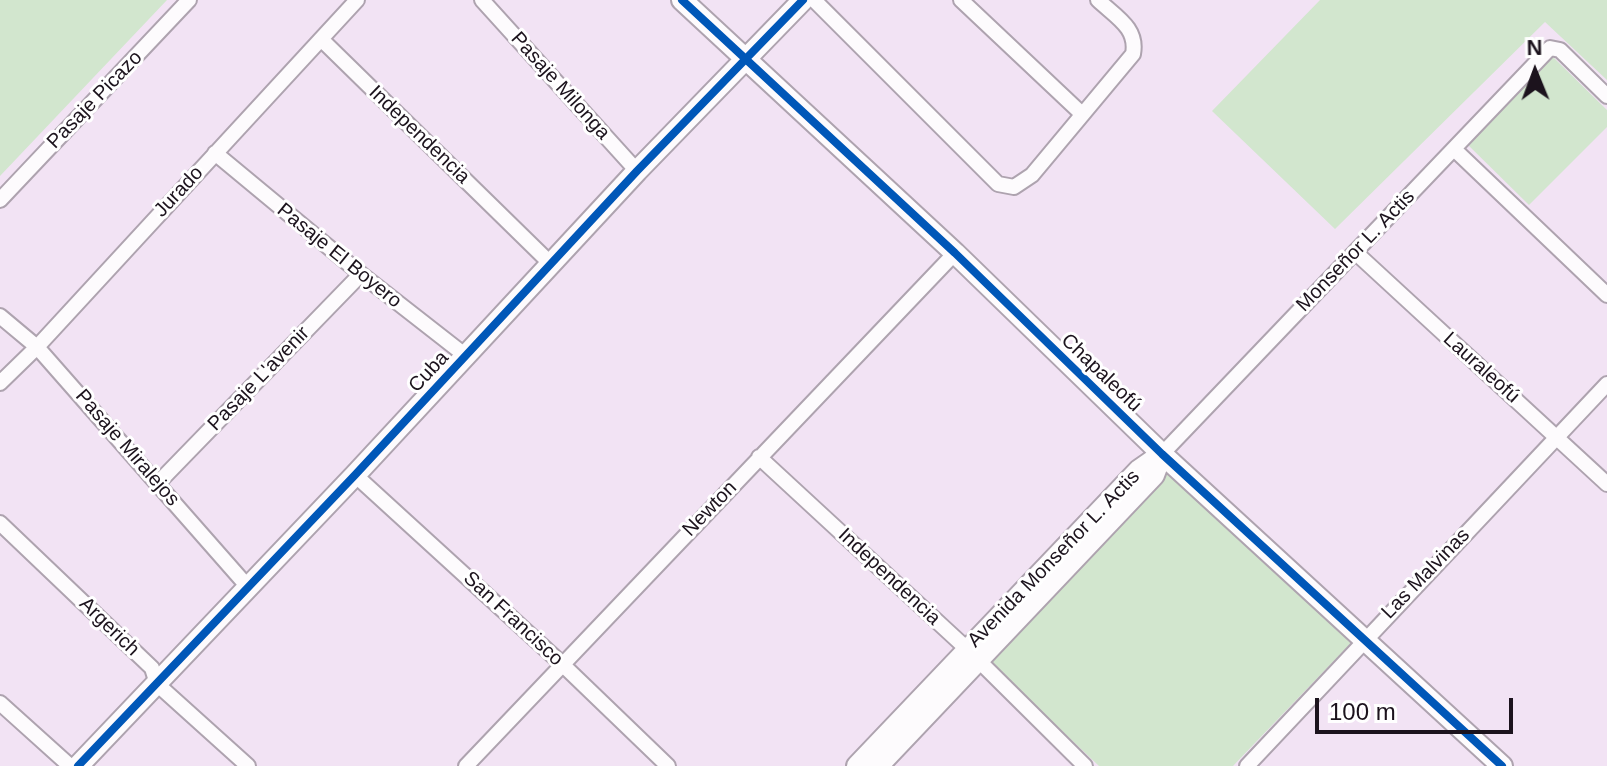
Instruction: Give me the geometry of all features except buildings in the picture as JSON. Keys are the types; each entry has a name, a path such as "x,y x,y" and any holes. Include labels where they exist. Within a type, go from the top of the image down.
{"street":[{"name":"Pasaje Picazo","path":"0,200 189,0"},
{"name":"Jurado","path":"0,383 37,347 357,0"},
{"name":"Pasaje Milonga","path":"482,0 637,171"},
{"name":"Chapaleofú","path":"682,0 955,253 1162,454 1502,766"},
{"name":"Cuba","path":"78,766 355,475 637,171 803,0"},
{"path":"814,0 998,184 1014,187 1032,175 1133,54 1135,41 1131,31 1098,0"},
{"path":"961,0 1082,114"},
{"name":"Independencia","path":"321,39 551,264"},
{"name":"Monseñor L. Actis","path":"1162,454 1550,48 1560,50 1607,96"},
{"path":"1454,149 1607,295"},
{"name":"Pasaje El Boyero","path":"215,153 466,356"},
{"name":"Lauraleofú","path":"1355,252 1607,484"},
{"name":"Newton","path":"466,766 955,253"},
{"name":"Pasaje L'avenir","path":"158,483 361,274"},
{"name":"Pasaje Miralejos","path":"0,316 37,347 248,587"},
{"name":"Las Malvinas","path":"1247,766 1607,384"},
{"name":"Avenida Monseñor L. Actis","path":"878,766 1139,470 1162,454"},
{"name":"Independencia","path":"759,457 973,655 1085,766"},
{"name":"San Francisco","path":"355,475 562,664 668,766"},
{"name":"Argerich","path":"0,523 152,668 157,684 248,766"},
{"name":"Avenida Monseñor L. Actis","path":"857,766 973,655"},
{"path":"0,703 70,766"}],"green space":[{"path":"0,0 167,0 0,176"},
{"path":"1320,0 1607,0 1607,80 1545,22 1335,229 1212,111"},
{"path":"1553,57 1607,110 1607,127 1529,205 1467,144"},
{"path":"1170,470 1351,643 1233,766 1099,766 988,661"}],"cycle path":[{"path":"682,0 955,253 1162,454 1502,766"},
{"path":"78,766 355,475 637,171 803,0"}]}
